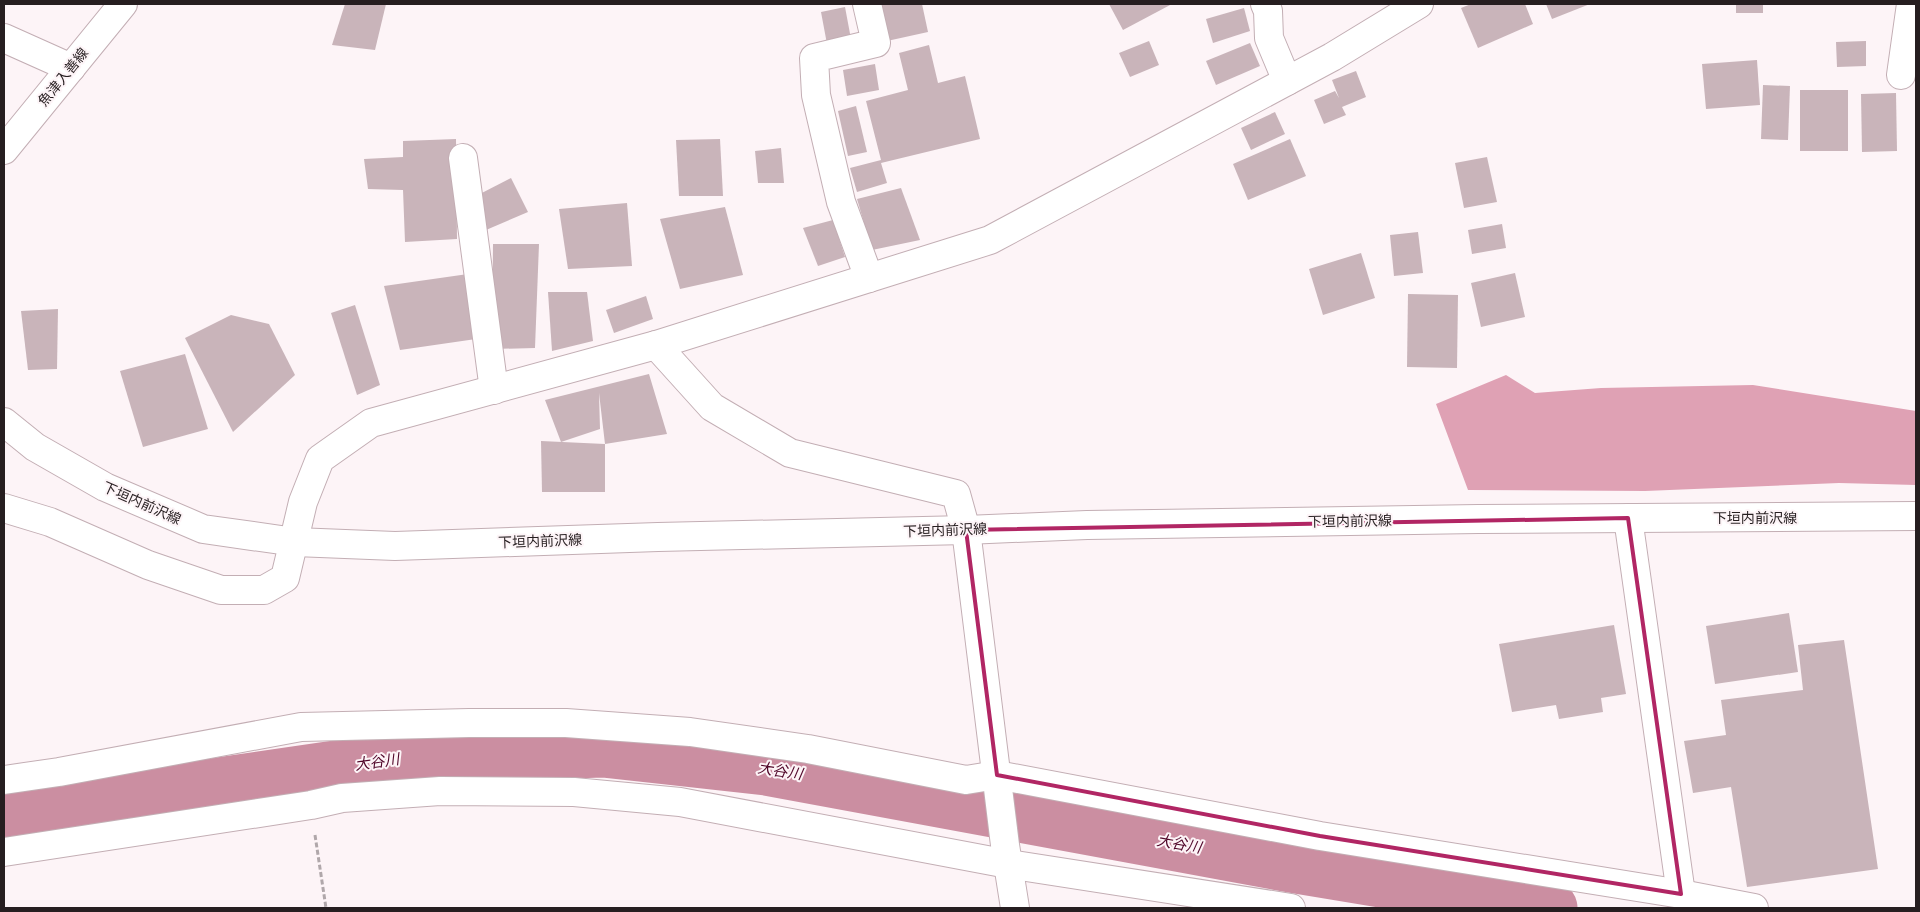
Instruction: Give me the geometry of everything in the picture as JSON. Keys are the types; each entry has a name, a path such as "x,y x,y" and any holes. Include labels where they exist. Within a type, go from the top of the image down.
{"street":[{"name":"魚津入善線","path":"4,150 123,4"},
{"path":"867,4 876,43 814,58 816,94 841,202 869,278"},
{"path":"1265,4 1268,11 1268,38 1287,81"},
{"path":"4,508 50,522 148,566 221,590 264,590 285,578 303,502 320,460 371,423 656,345 990,240 1332,57 1419,4"},
{"path":"1901,75 1911,4"},
{"path":"4,38 71,68"},
{"path":"463,158 494,390"},
{"path":"656,345 712,407 790,453 956,494 966,530 1006,854 1015,908"},
{"name":"下垣内前沢線","path":"4,422 35,447 105,487 203,529 295,542 394,546 1097,525 1916,516"},
{"path":"1628,518 1680,894"},
{"path":"4,780 59,772 301,727 566,723 690,732 808,750 998,786 1680,894 1754,908"},
{"path":"4,852 342,798 440,791 574,792 680,802 1006,854 1291,908"}],"path":[{"path":"311,804 326,908"}],"highlighted area":[{"path":"1628,518 1681,894 1320,836 997,775 966,530"}],"shaded area":[{"path":"1506,375 1535,393 1601,388 1753,385 1916,411 1916,485 1839,483 1645,491 1468,490 1436,404"}],"building":[{"path":"345,4 386,4 375,50 332,45"},
{"path":"879,4 922,4 928,32 887,41"},
{"path":"1109,4 1172,4 1123,30"},
{"path":"1471,4 1525,4 1533,24 1478,48 1461,8"},
{"path":"1546,4 1590,4 1552,19"},
{"path":"1736,4 1763,4 1763,13 1736,13"},
{"path":"845,7 851,39 827,44 821,12"},
{"path":"1244,8 1250,31 1213,43 1206,19"},
{"path":"1149,41 1159,65 1130,77 1119,53"},
{"path":"1866,41 1866,66 1837,67 1836,42"},
{"path":"1250,43 1260,66 1216,85 1206,61"},
{"path":"929,45 938,83 965,76 980,139 881,163 887,183 857,192 850,168 881,160 866,101 908,90 899,53"},
{"path":"1757,60 1760,105 1706,109 1702,64"},
{"path":"875,64 879,90 847,96 843,70"},
{"path":"1356,71 1366,97 1342,107 1346,115 1324,124 1314,100 1335,91 1339,98 1332,80"},
{"path":"1763,85 1790,86 1788,140 1761,139"},
{"path":"1800,90 1848,90 1848,151 1800,151"},
{"path":"1896,93 1897,151 1862,152 1861,94"},
{"path":"856,106 867,152 848,156 838,111"},
{"path":"1275,112 1285,134 1251,150 1241,128"},
{"path":"456,139 457,239 405,242 403,190 368,189 364,159 403,157 403,141"},
{"path":"720,139 723,196 679,196 676,140"},
{"path":"1290,139 1306,176 1248,200 1233,164"},
{"path":"781,148 784,183 758,183 755,151"},
{"path":"1487,157 1497,202 1464,208 1455,163"},
{"path":"511,178 528,212 486,230 474,197"},
{"path":"901,188 920,240 872,250 857,199"},
{"path":"627,203 632,266 568,269 559,209"},
{"path":"725,207 743,275 680,289 660,219"},
{"path":"833,220 845,257 818,266 803,228"},
{"path":"1502,224 1506,248 1472,254 1468,230"},
{"path":"1418,232 1423,273 1394,276 1390,235"},
{"path":"493,244 539,244 535,348 492,349"},
{"path":"1361,253 1375,298 1323,315 1309,269"},
{"path":"1515,273 1525,317 1481,327 1471,283"},
{"path":"468,274 476,339 400,350 384,286"},
{"path":"548,292 587,292 593,341 552,351"},
{"path":"1408,294 1458,295 1457,368 1407,367"},
{"path":"646,296 653,319 614,333 606,310"},
{"path":"355,305 380,385 357,395 331,313"},
{"path":"58,309 57,369 28,370 21,311"},
{"path":"231,315 269,324 295,375 233,432 185,338"},
{"path":"185,354 208,429 143,447 120,371"},
{"path":"649,374 667,434 605,444 599,393 600,429 561,442 545,400"},
{"path":"541,441 605,444 605,492 542,492"},
{"path":"1789,613 1798,672 1715,684 1706,626"},
{"path":"1614,625 1626,694 1601,698 1603,712 1559,719 1556,705 1512,712 1499,644"},
{"path":"1844,640 1878,869 1747,887 1731,787 1693,793 1684,741 1726,735 1721,700 1803,690 1798,645"}],"waterway":[{"name":"大谷川","path":"4,816 418,756 603,750 766,768 1296,866 1550,908"}]}
